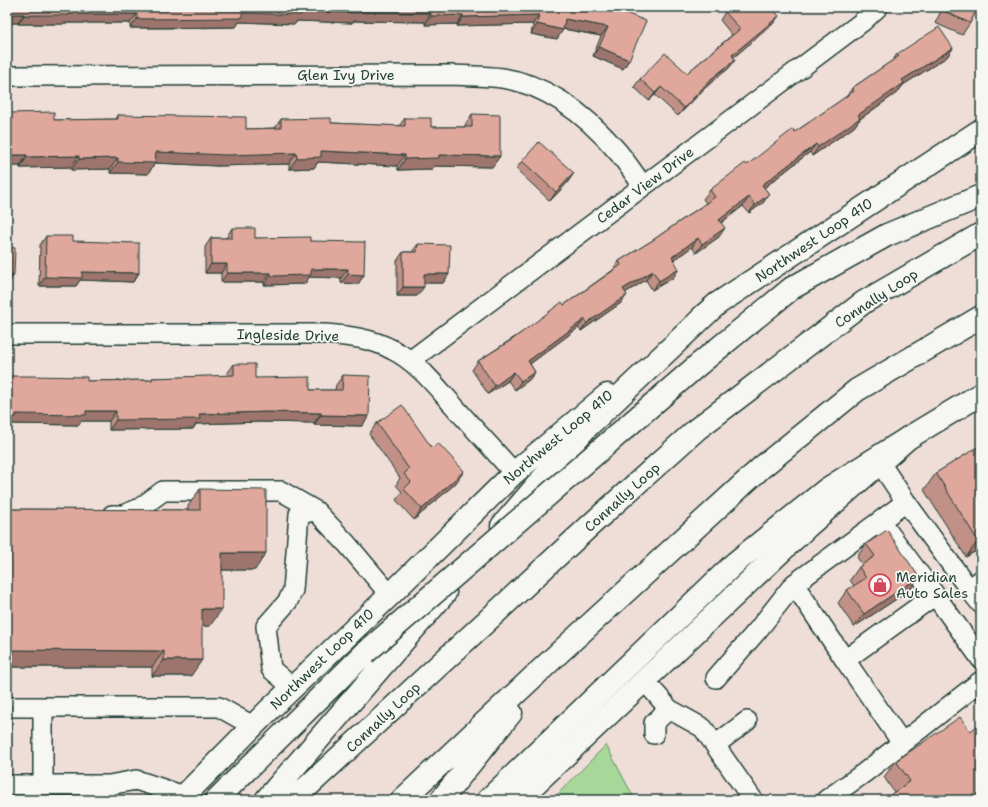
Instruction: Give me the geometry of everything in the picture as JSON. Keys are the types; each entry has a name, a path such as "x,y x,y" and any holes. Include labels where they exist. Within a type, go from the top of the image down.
{"main road":[{"name":"Northwest Loop 410","path":"182,798 253,726 390,595 514,473 717,304 981,130"},
{"path":"216,800 365,653 698,365 792,288 887,235 981,196"},
{"name":"Connally Loop","path":"293,800 594,521 697,429 864,302 981,234"},
{"path":"266,800 585,429 717,304"},
{"path":"402,800 561,651 762,467 857,390 981,317"},
{"path":"488,800 735,563 827,489 981,394"},
{"path":"518,800 763,567 908,438"},
{"path":"441,800 561,651"}],"street":[{"name":"Cedar View Drive","path":"410,361 862,22 878,7"},
{"name":"Glen Ivy Drive","path":"7,76 453,75 502,78 534,86 559,99 592,126 618,152 643,186"},
{"name":"Ingleside Drive","path":"7,334 325,334 350,336 372,341 393,350 410,361 431,381 514,473"},
{"path":"880,463 906,502 975,585 981,604"},
{"path":"92,515 123,515 140,508 163,491 281,491 316,511 347,544 390,595"},
{"path":"716,678 757,631 794,584 906,502"},
{"path":"293,688 271,669 266,626 288,601 293,590 299,514 316,511"},
{"path":"880,521 981,659"},
{"path":"794,584 902,743"},
{"path":"845,660 935,595"},
{"path":"644,680 669,708 703,728 753,800"},
{"path":"826,800 981,681"},
{"path":"7,707 219,707 253,726"},
{"path":"43,707 43,785"},
{"path":"654,734 654,723 669,708"},
{"path":"714,745 747,721"},
{"path":"7,785 109,785 136,780 182,798"},
{"path":"97,800 109,785"}],"green space":[{"path":"606,745 635,800 552,800"}],"building":[{"path":"7,7 611,7 646,21 629,60 599,47 608,27 565,19 563,30 537,24 539,15 463,17 463,15 431,16 431,13 301,11 301,15 242,13 242,18 137,19 137,14 7,14"},
{"path":"731,7 771,7 779,16 732,55 735,60 711,79 684,108 661,87 655,93 640,79 665,53 687,73 740,29 725,12"},
{"path":"945,7 978,7 970,23 944,11"},
{"path":"939,27 953,48 902,80 904,83 858,115 860,118 818,147 816,144 762,185 769,194 755,205 749,197 719,220 725,228 702,244 698,238 672,257 679,269 659,281 653,271 623,289 627,295 587,323 585,319 528,361 535,372 521,381 514,372 495,386 478,361 513,339 562,302 564,305 621,265 619,261 653,240 715,197 710,190 745,163 747,165 793,129 795,132 854,91 852,88 899,56 897,54"},
{"path":"54,112 54,120 118,119 118,115 246,117 246,129 281,128 281,119 331,118 331,123 405,126 405,118 431,118 431,127 472,127 472,114 500,115 500,156 439,155 439,158 405,159 405,155 321,151 321,157 297,158 296,153 226,155 156,152 155,163 118,162 118,158 79,159 79,156 27,157 27,155 7,155 7,113"},
{"path":"539,142 574,173 556,192 522,161"},
{"path":"232,228 255,228 255,238 310,237 310,241 365,242 364,275 348,274 348,269 311,269 311,275 271,276 271,273 227,273 227,264 211,264 211,238 232,238"},
{"path":"46,236 73,236 73,241 139,243 139,273 82,272 82,278 45,277"},
{"path":"418,244 450,245 449,274 424,274 424,287 403,287 403,252 417,252"},
{"path":"7,247 15,248 14,275 7,275"},
{"path":"234,364 255,364 255,378 310,377 310,390 342,390 343,375 370,376 369,416 268,412 199,414 200,419 116,420 116,411 86,411 86,415 16,414 16,417 7,417 7,376 87,377 87,381 152,380 152,378 234,375"},
{"path":"402,405 432,448 438,443 464,471 422,509 404,489 411,482 404,474 409,469 377,423"},
{"path":"981,445 981,539 978,541 936,473"},
{"path":"200,489 266,490 266,553 222,553 222,609 202,609 202,660 164,660 164,651 7,650 7,509 200,510"},
{"name":"Meridian Auto Sales","path":"887,530 919,577 864,614 847,590 866,578 859,567 875,556 866,544"},
{"path":"7,705 11,705 11,746 7,746"},
{"path":"960,717 970,731 981,724 981,800 883,800 910,781 896,761"}],"place":[{"name":"Meridian Auto Sales","path":"880,585"}]}
